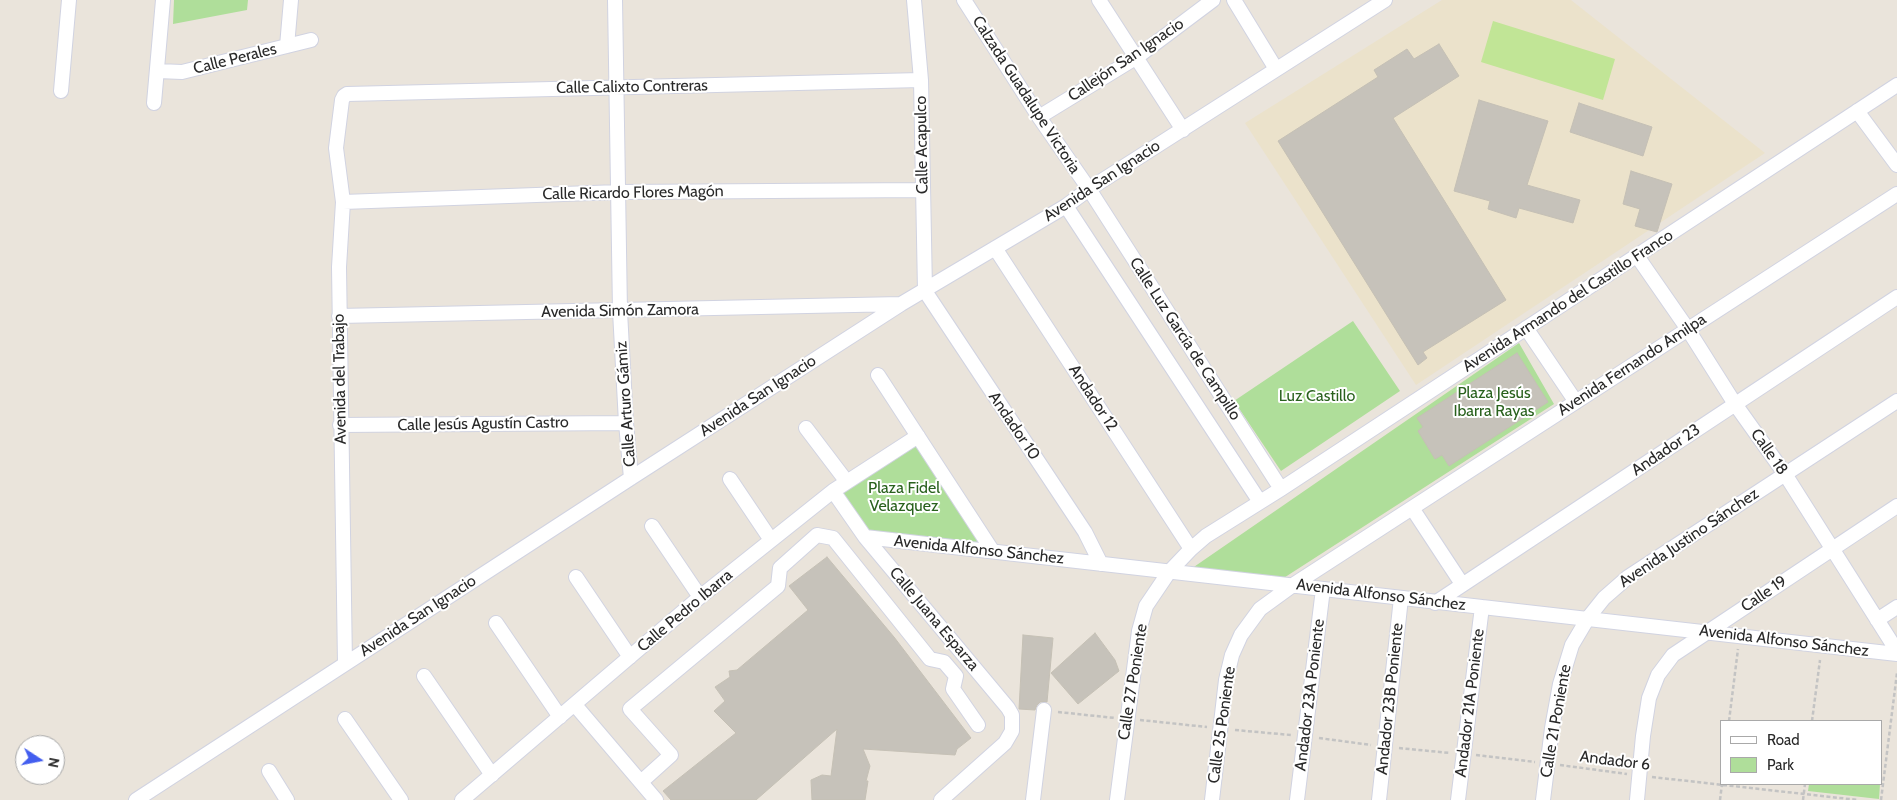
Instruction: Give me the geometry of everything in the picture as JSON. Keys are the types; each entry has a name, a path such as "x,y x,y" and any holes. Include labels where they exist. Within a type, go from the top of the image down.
{"street":[{"path":"61,91 69,0"},
{"path":"154,103 164,0"},
{"path":"287,46 291,0"},
{"name":"Calle Arturo Gámiz","path":"615,0 620,311 631,478"},
{"name":"Calle Acapulco","path":"914,0 920,80 925,291"},
{"name":"Calzada Guadalupe Victoria","path":"964,0 1039,118 1088,189"},
{"path":"1100,0 1183,130"},
{"name":"Callejón San Ignacio","path":"1039,118 1137,57 1213,0"},
{"path":"1234,0 1276,69"},
{"name":"Avenida San Ignacio","path":"136,800 631,478 902,304 1066,206 1088,189 1183,130 1376,3"},
{"name":"Calle Perales","path":"158,71 182,72 311,40"},
{"name":"Calle Calixto Contreras","path":"344,96 348,94 920,80"},
{"name":"Avenida Armando del Castillo Franco","path":"1169,572 1190,549 1206,536 1281,489 1897,85"},
{"name":"Avenida del Trabajo","path":"344,96 336,148 343,202 339,267 339,316 345,664"},
{"path":"1857,111 1897,165"},
{"name":"Calle Luz García de Campillo","path":"1088,189 1281,489"},
{"name":"Calle Ricardo Flores Magón","path":"343,202 619,192 923,190"},
{"name":"Avenida Fernando Amilpa","path":"1293,585 1897,194"},
{"name":"Calle Luz García de Campillo","path":"1066,206 1260,502"},
{"name":"Andador 12","path":"995,248 1190,549"},
{"name":"Calle 18","path":"1636,256 1688,328 1735,404 1785,474 1897,652"},
{"name":"Andador 10","path":"925,291 1084,532 1101,564"},
{"name":"Andador 23","path":"1435,603 1897,297"},
{"name":"Avenida Simón Zamora","path":"339,316 902,304"},
{"path":"1526,328 1576,402"},
{"path":"878,375 992,550"},
{"name":"Avenida Justino Sánchez","path":"1588,618 1604,598 1628,577 1897,401"},
{"name":"Calle Jesús Agustín Castro","path":"340,425 626,422"},
{"path":"806,428 847,482"},
{"name":"Calle Pedro Ibarra","path":"462,800 700,597 771,540 833,491 918,436"},
{"path":"730,479 771,540"},
{"name":"Calle Juana Esparza","path":"833,491 865,537 1012,715 1013,724 1010,736 1005,743 946,798"},
{"name":"Calle 19","path":"1637,800 1643,736 1649,698 1658,675 1673,655 1897,506"},
{"path":"1412,508 1462,584"},
{"path":"652,526 700,597"},
{"path":"641,782 671,755 630,709 778,586 780,568 817,535 833,538 930,658 944,662 956,676 953,689 978,725"},
{"name":"Avenida Alfonso Sánchez","path":"865,537 992,550 1435,603 1708,631 1821,646 1897,652"},
{"name":"Calle 27 Poniente","path":"1118,800 1126,719 1139,631 1146,606 1169,572"},
{"path":"576,578 630,657"},
{"name":"Calle 25 Poniente","path":"1212,800 1226,680 1232,655 1241,635 1260,609 1293,585"},
{"name":"Andador 23A Poniente","path":"1297,800 1323,589"},
{"name":"Andador 23B Poniente","path":"1379,800 1401,598"},
{"name":"Andador 21A Poniente","path":"1458,800 1482,607"},
{"path":"1877,620 1897,607"},
{"name":"Calle 21 Poniente","path":"1543,800 1560,684 1572,645 1588,618"},
{"path":"496,623 560,718"},
{"path":"424,676 492,775"},
{"path":"575,705 656,800"},
{"path":"1033,800 1044,710"},
{"path":"345,719 401,800"},
{"path":"269,771 287,800"}],"path":[{"path":"1730,720 1739,635"},
{"path":"1812,720 1821,646"},
{"path":"1881,800 1897,673"},
{"name":"Andador 6","path":"1044,710 1304,736 1720,784"},
{"path":"1720,800 1722,785"},
{"name":"Andador 6","path":"1731,785 1858,800"},
{"path":"1803,800 1805,785"}],"shaded area":[{"path":"1442,0 1571,0 1765,153 1416,385 1245,123"}],"green space":[{"path":"174,0 248,0 247,10 173,24"},
{"path":"1493,21 1615,59 1603,100 1481,62"},
{"name":"Luz Castillo","path":"1353,321 1400,391 1281,471 1234,401"},
{"name":"Plaza Jesús Ibarra Rayas","path":"1519,343 1554,404 1279,581 1188,571"},
{"name":"Plaza Fidel Velazquez","path":"918,436 992,550 865,537 833,491"},
{"path":"1809,785 1880,785 1879,799 1808,791"}],"building":[{"path":"1439,44 1459,76 1393,118 1506,300 1423,352 1427,358 1418,365 1278,141 1378,77 1374,70 1407,49 1414,59"},
{"path":"1479,100 1548,121 1527,185 1580,200 1573,223 1519,208 1516,218 1488,209 1490,201 1454,191"},
{"path":"1579,103 1652,127 1643,156 1570,132"},
{"path":"1631,171 1672,184 1657,232 1635,226 1640,209 1623,204"},
{"path":"1517,353 1548,402 1449,466 1442,455 1435,459 1418,431 1423,427 1417,418"},
{"path":"827,557 894,637 971,738 957,749 955,755 863,749 870,766 866,781 868,781 865,800 812,800 811,780 822,775 831,776 837,729 756,800 671,800 663,791 736,733 714,711 725,701 715,687 730,677 729,671 737,670 808,610 789,586"},
{"path":"1095,633 1115,660 1119,671 1078,704 1051,673"},
{"path":"1023,635 1053,638 1047,702 1040,702 1035,710 1019,709"}]}
